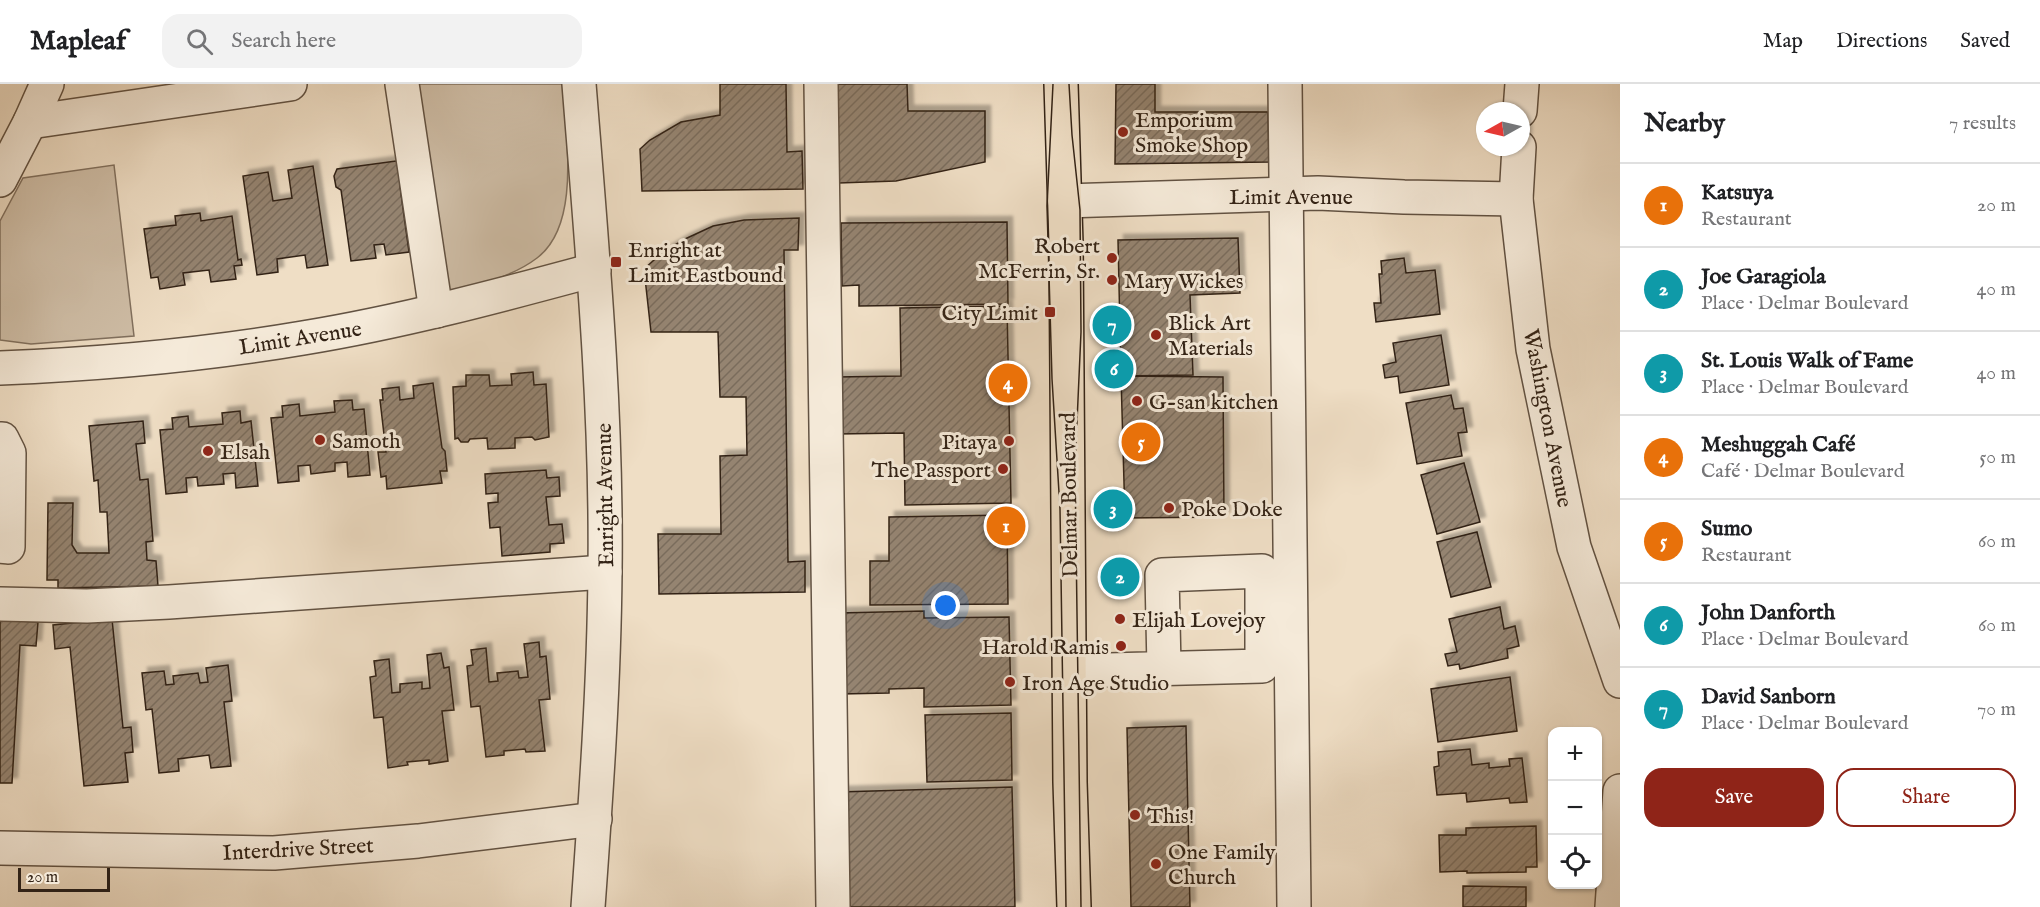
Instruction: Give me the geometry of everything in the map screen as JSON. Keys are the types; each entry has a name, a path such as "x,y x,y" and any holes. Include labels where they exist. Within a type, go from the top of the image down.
{"main road":[{"name":"Delmar Boulevard","path":"1061,84 1065,201 1074,907"}],"street":[{"path":"0,180 30,122 46,84"},
{"path":"30,122 290,84"},
{"path":"402,84 436,311"},
{"name":"Enright Avenue","path":"579,84 602,401 605,572 600,729 588,907"},
{"path":"821,84 833,907"},
{"path":"1285,84 1294,907"},
{"path":"1521,102 1522,84"},
{"name":"Washington Avenue","path":"1518,156 1516,199 1533,349 1572,536 1620,681"},
{"name":"Limit Avenue","path":"1065,201 1287,194 1516,199"},
{"name":"Limit Avenue","path":"0,368 75,365 303,338 436,311 594,270"},
{"path":"0,439 9,453 8,547 0,546"},
{"path":"0,604 87,606 169,602 605,572"},
{"path":"1070,671 1164,668"},
{"path":"1612,907 1620,791"},
{"name":"Interdrive Street","path":"0,848 274,853 418,841 595,819"}],"shaded area":[{"path":"414,84 563,84 568,152 566,201 560,224 551,243 527,265 492,280 443,294"},
{"path":"114,165 134,336 31,344 0,340 0,221 23,178"}],"building":[{"path":"720,84 786,84 787,152 802,151 803,189 642,191 640,149 650,140 681,122 720,115"},
{"path":"837,84 907,84 908,111 985,111 985,162 896,181 839,183"},
{"path":"1116,84 1155,84 1155,112 1268,112 1269,162 1115,164"},
{"path":"396,161 403,167 405,180 400,186 409,252 386,255 384,244 374,245 376,258 351,261 341,190 336,187 334,176 337,169"},
{"path":"313,166 328,265 307,268 305,255 277,259 278,272 257,275 243,176 268,172 273,201 292,198 288,170"},
{"path":"200,213 201,221 232,216 238,260 241,259 242,265 234,266 236,279 211,282 209,270 183,273 185,285 160,289 158,277 151,278 144,229 176,225 175,216"},
{"path":"799,218 798,250 784,250 788,562 805,561 805,592 659,594 658,534 721,534 720,456 747,455 746,397 720,397 718,332 651,332 644,269 663,252 713,226 744,220"},
{"path":"1007,222 1008,304 859,306 859,285 842,286 841,223"},
{"name":"Blick Art Materials","path":"1238,238 1240,293 1190,295 1193,375 1121,376 1118,240"},
{"path":"1404,258 1406,273 1435,270 1440,314 1376,322 1374,303 1381,303 1379,274 1382,274 1381,261"},
{"path":"1007,306 1011,503 905,505 904,433 837,434 836,377 901,376 900,308"},
{"path":"1441,335 1449,385 1400,393 1398,376 1385,378 1383,365 1396,362 1393,343"},
{"path":"533,372 534,385 546,384 549,437 535,440 532,437 515,438 515,448 488,449 487,438 470,439 468,442 455,439 453,387 466,386 466,375 489,375 490,386 512,385 511,374"},
{"path":"1121,376 1223,377 1224,517 1125,518"},
{"path":"433,383 447,471 440,471 442,483 387,489 386,476 381,477 378,452 386,452 380,400 383,400 382,389 399,387 400,400 414,398 413,386"},
{"path":"1451,395 1454,409 1463,408 1467,432 1458,433 1462,456 1417,464 1406,403"},
{"name":"Samoth","path":"352,400 353,410 364,409 370,475 348,477 347,462 335,463 335,471 311,474 310,465 298,466 299,481 278,483 271,418 283,417 282,406 299,404 300,416 335,412 334,401"},
{"name":"Elsah","path":"240,411 241,423 251,421 258,486 236,488 235,473 223,474 224,484 198,486 197,477 186,478 187,492 166,494 160,430 173,429 172,418 188,416 189,427 223,424 222,413"},
{"path":"143,421 145,443 136,444 140,480 148,479 153,541 146,542 147,560 156,561 158,586 58,588 58,580 47,580 48,503 73,503 72,545 77,553 109,553 107,512 100,512 98,480 94,481 89,426"},
{"path":"1464,463 1480,522 1437,534 1421,475"},
{"path":"546,470 547,478 559,477 560,496 546,497 549,525 562,524 564,543 550,544 550,552 502,556 500,527 490,528 488,503 498,502 498,493 486,494 485,474"},
{"path":"1007,515 1008,604 870,605 870,561 889,561 889,517"},
{"path":"1477,532 1491,587 1451,597 1437,542"},
{"path":"1500,607 1504,629 1515,626 1519,646 1507,649 1508,658 1460,669 1459,664 1448,666 1445,654 1457,652 1449,619"},
{"path":"924,611 924,618 1009,617 1011,705 924,707 924,688 889,689 889,693 841,694 839,613"},
{"path":"112,619 123,728 131,727 133,752 125,753 128,782 84,786 70,647 55,649 53,625"},
{"path":"0,620 38,622 36,646 20,645 12,783 0,783"},
{"path":"539,642 540,657 546,656 550,699 539,700 545,751 526,752 525,749 504,751 504,755 486,757 480,706 471,707 467,666 473,665 471,650 486,648 489,682 498,681 497,673 518,671 519,678 528,677 524,644"},
{"path":"441,653 444,668 449,667 454,710 442,711 448,761 429,764 429,760 407,762 408,765 388,768 383,717 374,718 370,677 376,676 374,661 389,659 392,693 400,692 400,684 422,682 422,689 430,688 427,655"},
{"path":"228,665 232,701 224,702 231,766 211,768 209,755 178,759 179,771 159,773 152,709 146,710 142,673 164,671 166,685 174,684 173,676 198,673 200,683 208,682 206,668"},
{"path":"1510,677 1517,731 1438,742 1431,689"},
{"path":"1011,713 1012,780 927,782 925,715"},
{"path":"1186,726 1190,907 1131,907 1127,728"},
{"path":"1470,749 1472,765 1489,763 1489,768 1510,766 1509,759 1522,758 1527,802 1510,803 1509,798 1467,802 1466,793 1437,795 1434,767 1439,766 1438,752"},
{"path":"1012,787 1015,907 841,907 838,792"},
{"path":"1536,826 1537,867 1526,867 1526,872 1440,872 1439,835 1466,835 1466,828"},
{"path":"1463,886 1526,887 1526,907 1463,907"}],"tram line":[{"path":"1053,84 1047,206 1052,379 1060,509 1066,907"},
{"path":"1069,84 1080,210 1081,332 1075,467 1081,907"}],"place":[{"name":"Emporium Smoke Shop","path":"1123,132"},
{"name":"Robert McFerrin, Sr.","path":"1112,258"},
{"name":"Enright at Limit Eastbound","path":"616,262"},
{"name":"Mary Wickes","path":"1112,280"},
{"name":"City Limit","path":"1050,312"},
{"name":"David Sanborn","path":"1112,325"},
{"name":"Blick Art Materials","path":"1156,335"},
{"name":"John Danforth","path":"1114,369"},
{"name":"Meshuggah Café","path":"1008,383"},
{"name":"G-san kitchen","path":"1137,401"},
{"name":"Samoth","path":"320,440"},
{"name":"Pitaya","path":"1009,441"},
{"name":"Sumo","path":"1141,442"},
{"name":"Elsah","path":"208,451"},
{"name":"The Passport","path":"1003,469"},
{"name":"Poke Doke","path":"1169,508"},
{"name":"St. Louis Walk of Fame","path":"1113,509"},
{"name":"Katsuya","path":"1006,526"},
{"name":"Joe Garagiola","path":"1120,577"},
{"name":"Elijah Lovejoy","path":"1120,619"},
{"name":"Harold Ramis","path":"1121,646"},
{"name":"Iron Age Studio","path":"1010,682"},
{"name":"This!","path":"1135,815"},
{"name":"One Family Church","path":"1156,864"}]}
